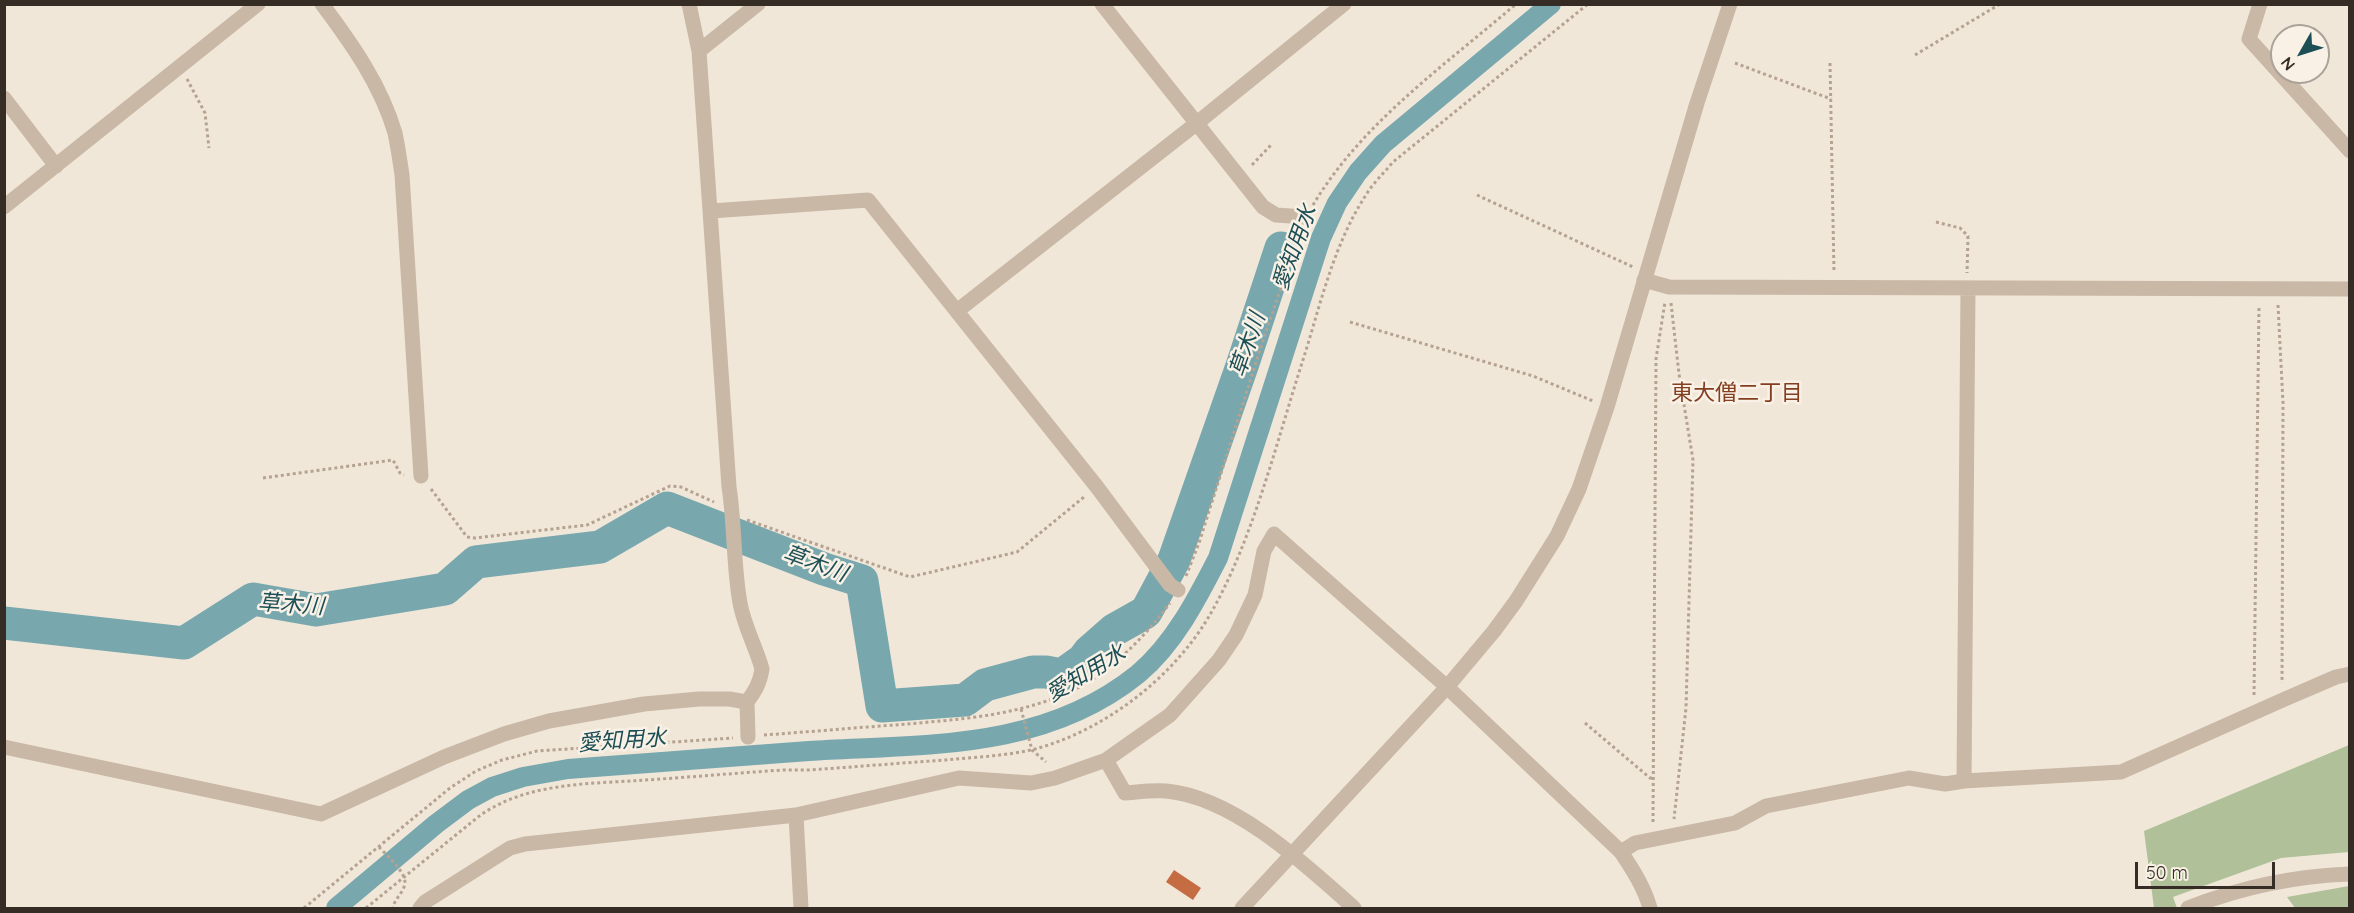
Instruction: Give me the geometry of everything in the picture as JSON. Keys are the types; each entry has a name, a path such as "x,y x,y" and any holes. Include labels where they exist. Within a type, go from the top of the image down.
{"street":[{"path":"4,207 258,4"},
{"path":"322,4 358,52 382,99 395,134 402,175 421,476"},
{"path":"689,4 699,51 734,558 740,606 762,669 761,679 747,702 748,737"},
{"path":"699,51 758,4"},
{"path":"1102,4 1263,207 1276,215 1305,217"},
{"path":"957,311 1197,123 1344,4"},
{"path":"1242,909 1447,687 1494,631 1552,544 1579,489 1607,407 1697,104 1730,4"},
{"path":"2260,4 2249,39 2349,151"},
{"path":"4,98 56,166"},
{"path":"711,211 868,200 1097,487 1170,585 1178,590"},
{"path":"1646,276 1669,287 2349,289"},
{"path":"1964,781 1967,288"},
{"path":"420,909 425,902 510,848 517,846 796,815 959,778 1031,783 1055,778 1106,760 1170,715 1219,660 1236,635 1255,595 1264,551 1274,534 1447,687 1621,852 1642,886 1650,909"},
{"path":"1621,852 1635,843 1736,824 1766,806 1909,778 1945,784 2121,772 2336,677 2349,674"},
{"path":"4,747 321,813 444,757 504,734 549,721 666,702 729,699 747,702"},
{"path":"1106,760 1125,793 1166,791 1194,797 1231,814 1268,836 1292,854 1354,909"},
{"path":"796,815 801,909"},
{"path":"2188,909 2266,885 2312,876 2349,874"}],"path":[{"path":"304,909 450,788 476,771 502,760 537,751 748,737 962,719 1021,709 1062,695 1092,679 1116,662 1138,642 1178,590 1186,575 1199,543 1265,334 1305,217 1329,178 1354,146 1390,111 1516,4"},
{"path":"366,909 492,807 511,798 569,786 981,757 1032,750 1074,735 1106,718 1135,698 1165,672 1193,640 1211,613 1249,526 1339,247 1366,194 1393,162 1588,4"},
{"path":"1916,55 2000,4"},
{"path":"1735,63 1831,99"},
{"path":"1830,63 1835,287"},
{"path":"179,68 198,96 205,113 209,148"},
{"path":"1239,176 1263,156 1271,145"},
{"path":"1477,195 1636,269 1646,276"},
{"path":"1936,222 1960,228 1968,236 1967,288"},
{"path":"2259,288 2254,698 2259,711"},
{"path":"2277,288 2283,403 2282,686 2285,699"},
{"path":"1654,840 1656,359 1664,304 1670,296 1678,374 1693,460 1686,708 1674,821 1675,835"},
{"path":"1350,322 1533,376 1607,407"},
{"path":"263,478 393,460 400,473 409,477 421,476 467,537 475,538 587,525 670,486 681,487 713,502 732,507 910,578 1017,552 1097,487"},
{"path":"1021,709 1032,750"},
{"path":"1585,723 1650,778 1653,778"},
{"path":"379,847 405,878 406,885 393,904 393,909"}],"green space":[{"path":"2349,745 2349,852 2281,858 2173,897 2177,908 2154,908 2144,831"},
{"path":"2349,886 2349,908 2295,908 2287,897"}],"building":[{"path":"1174,870 1201,888 1193,900 1166,882"}],"waterway":[{"name":"愛知用水","path":"336,908 468,800 492,787 523,777 568,769 939,744 981,739 1063,718 1101,699 1138,674 1174,635 1218,558 1321,238 1337,203 1358,172 1383,144 1551,4"},
{"name":"草木川","path":"4,623 184,643 253,599 316,610 445,589 476,562 600,547 667,508 824,569 862,581 882,706 965,700 985,685 1033,672 1062,675 1083,660 1114,630 1146,612 1174,560 1281,248"}],"district":[{"name":"東大僧二丁目","path":"1737,393"}]}
